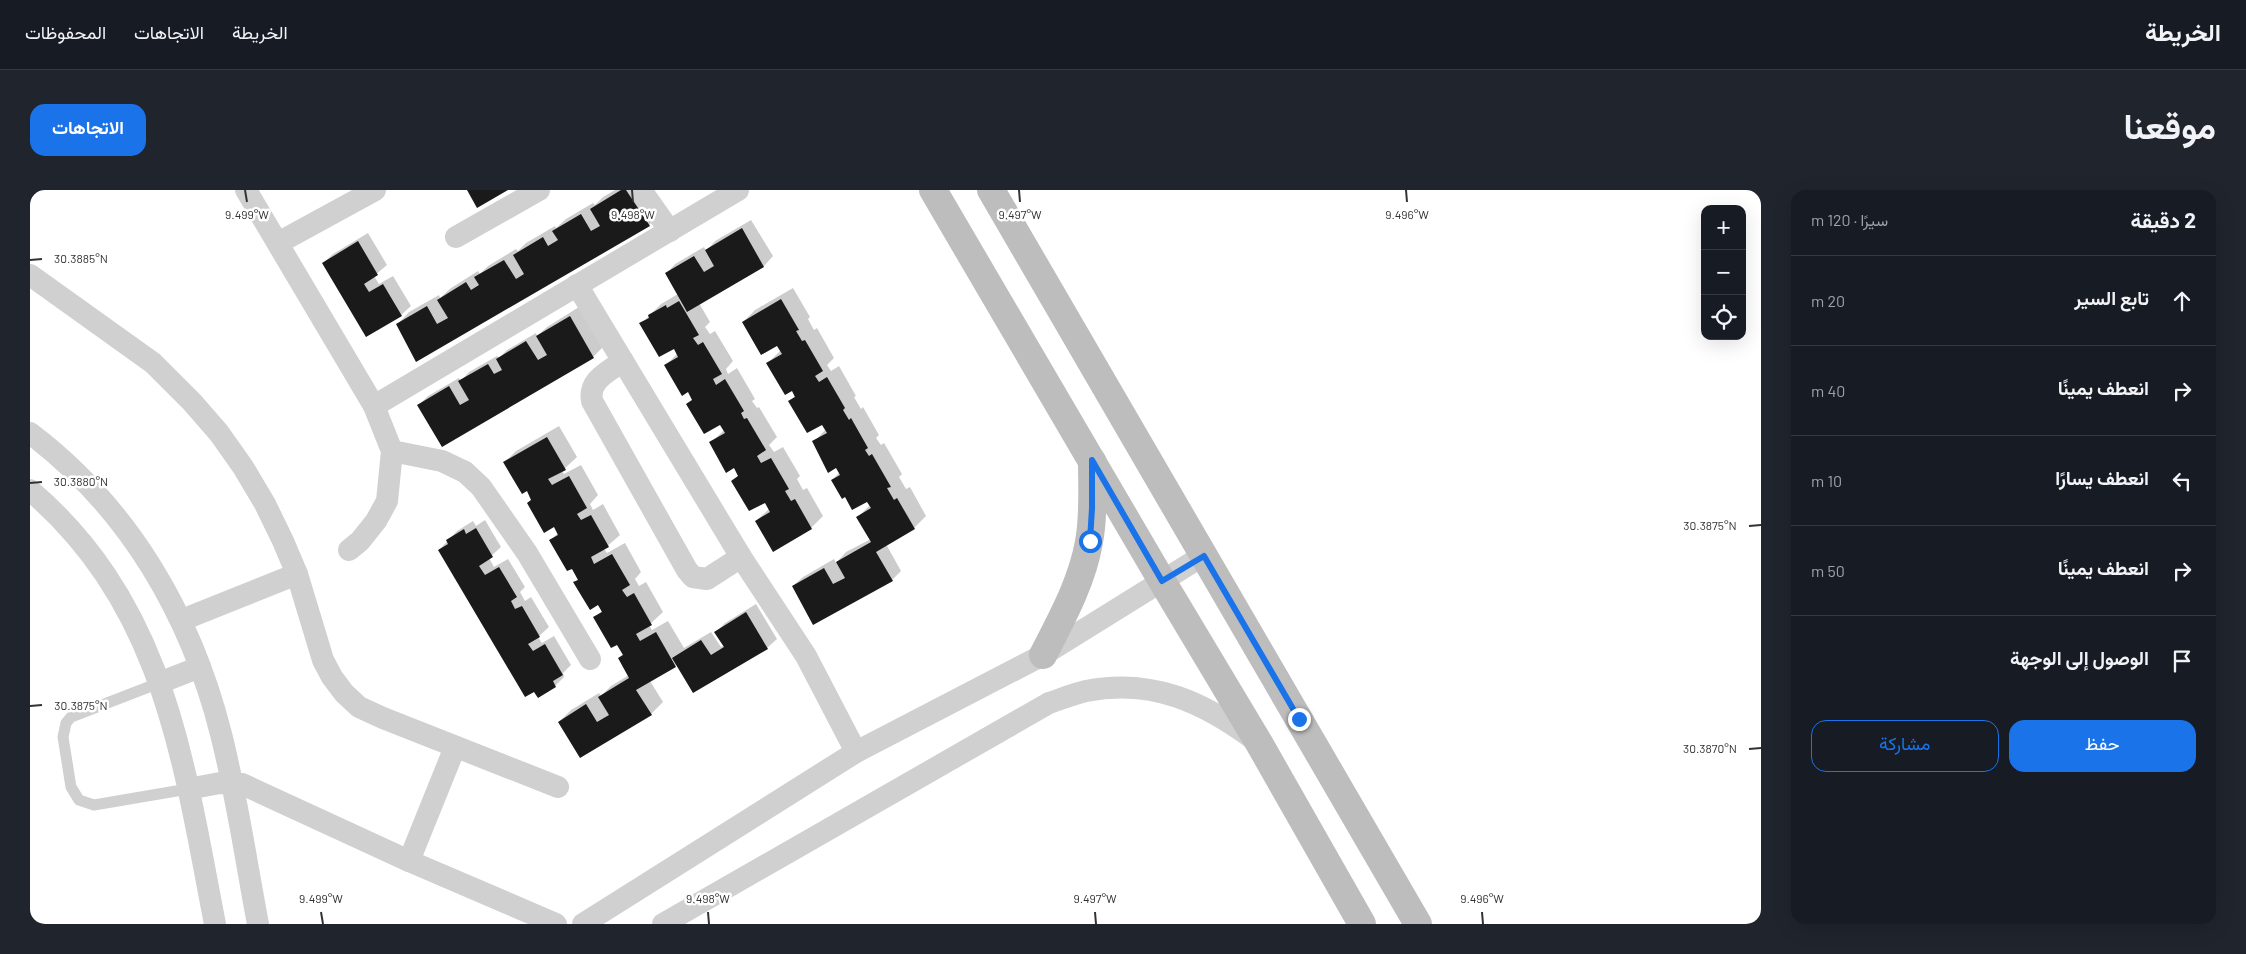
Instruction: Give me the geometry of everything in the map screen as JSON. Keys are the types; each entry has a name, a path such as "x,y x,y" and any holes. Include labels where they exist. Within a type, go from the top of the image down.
{"main road":[{"path":"933,190 1259,743 1362,924"},
{"path":"991,190 1418,924"},
{"path":"1043,655 1079,580 1090,541 1092,460"}],"street":[{"path":"246,190 374,406 392,451 387,501 376,521 360,541 348,550"},
{"path":"278,243 376,190"},
{"path":"456,237 539,190"},
{"path":"641,190 670,231"},
{"path":"374,406 738,190"},
{"path":"30,275 153,363 192,402 219,433 243,467 265,504 297,574 323,660 344,694 359,707 382,718 558,787"},
{"path":"577,285 741,557 806,656 856,752"},
{"path":"623,361 596,381 591,394 592,401 687,570 693,576 707,579 741,557"},
{"path":"30,433 80,476 107,507 141,550 182,620 200,667 221,734 232,782 258,924"},
{"path":"392,451 442,462 465,472 481,487 527,553 590,659"},
{"path":"30,490 81,540 110,578 138,630 171,715 215,924"},
{"path":"583,924 856,752 1043,655 1204,556"},
{"path":"182,620 297,574"},
{"path":"160,683 200,667"},
{"path":"663,924 1049,703 1086,691 1123,688 1161,692 1197,703 1230,721 1259,743"},
{"path":"410,861 455,747"},
{"path":"188,789 232,782 242,784 410,861 556,924"}],"lane":[{"path":"160,683 71,717 66,723 63,737 71,787 79,800 94,804 188,789"}],"building":[{"path":"467,190 508,190 477,208"},
{"path":"621,190 626,190 650,226 416,362 396,324 427,306 437,324 448,318 437,300 466,282 471,290 479,285 474,277 504,260 516,279 524,274 513,255 543,237 548,246 558,240 552,231 581,214 591,231 600,226 590,209"},
{"path":"742,228 764,267 687,312 665,273 694,256 704,272 714,266 705,250"},
{"path":"358,241 378,275 364,284 369,292 383,284 402,316 366,337 322,263"},
{"path":"781,299 799,330 796,331 802,341 805,340 823,371 815,376 819,382 827,377 845,408 843,410 849,420 851,418 868,448 865,450 869,456 872,454 891,487 887,488 894,500 897,498 915,529 876,552 893,581 813,625 792,586 824,568 833,584 845,578 836,562 871,542 856,517 871,508 867,502 852,510 845,497 842,499 831,480 840,475 836,468 828,473 812,441 827,433 822,425 807,433 788,401 795,397 792,391 785,395 766,363 782,354 777,346 761,355 742,322"},
{"path":"679,301 699,335 693,338 698,345 703,342 722,374 713,379 716,385 725,379 744,411 741,413 744,419 747,418 766,450 757,456 761,463 771,458 789,489 785,491 791,501 795,499 812,529 773,552 755,521 770,512 765,503 749,511 731,481 738,476 734,468 726,473 709,442 725,433 720,425 704,434 686,404 692,400 688,392 682,396 664,365 678,357 674,349 659,357 639,323 649,318 648,315 666,305 667,308"},
{"path":"570,316 594,358 442,447 417,405 449,386 460,405 469,400 458,381 488,364 494,374 502,370 496,359 526,341 538,360 547,355 536,336"},
{"path":"547,437 566,470 548,479 552,485 569,476 587,508 577,514 581,520 591,515 609,547 591,557 594,564 612,554 630,585 622,590 627,597 634,593 652,625 636,634 640,641 656,632 676,667 636,690 652,715 580,758 558,722 586,704 597,722 609,715 598,697 629,678 618,658 623,655 617,645 611,648 593,617 602,612 598,605 590,610 573,582 578,580 572,569 567,571 549,540 558,535 554,527 544,533 527,503 531,500 527,491 522,494 503,462"},
{"path":"476,528 493,557 479,566 485,575 499,567 517,597 511,601 515,609 522,606 540,637 528,644 533,651 545,644 563,675 553,681 556,687 538,698 534,692 525,697 438,550 448,544 446,540 464,529 466,534"},
{"path":"746,612 768,649 693,693 672,658 701,640 711,655 724,647 714,632"}],"route":[{"path":"1090,541 1092,460 1162,581 1204,556 1299,719"}]}
